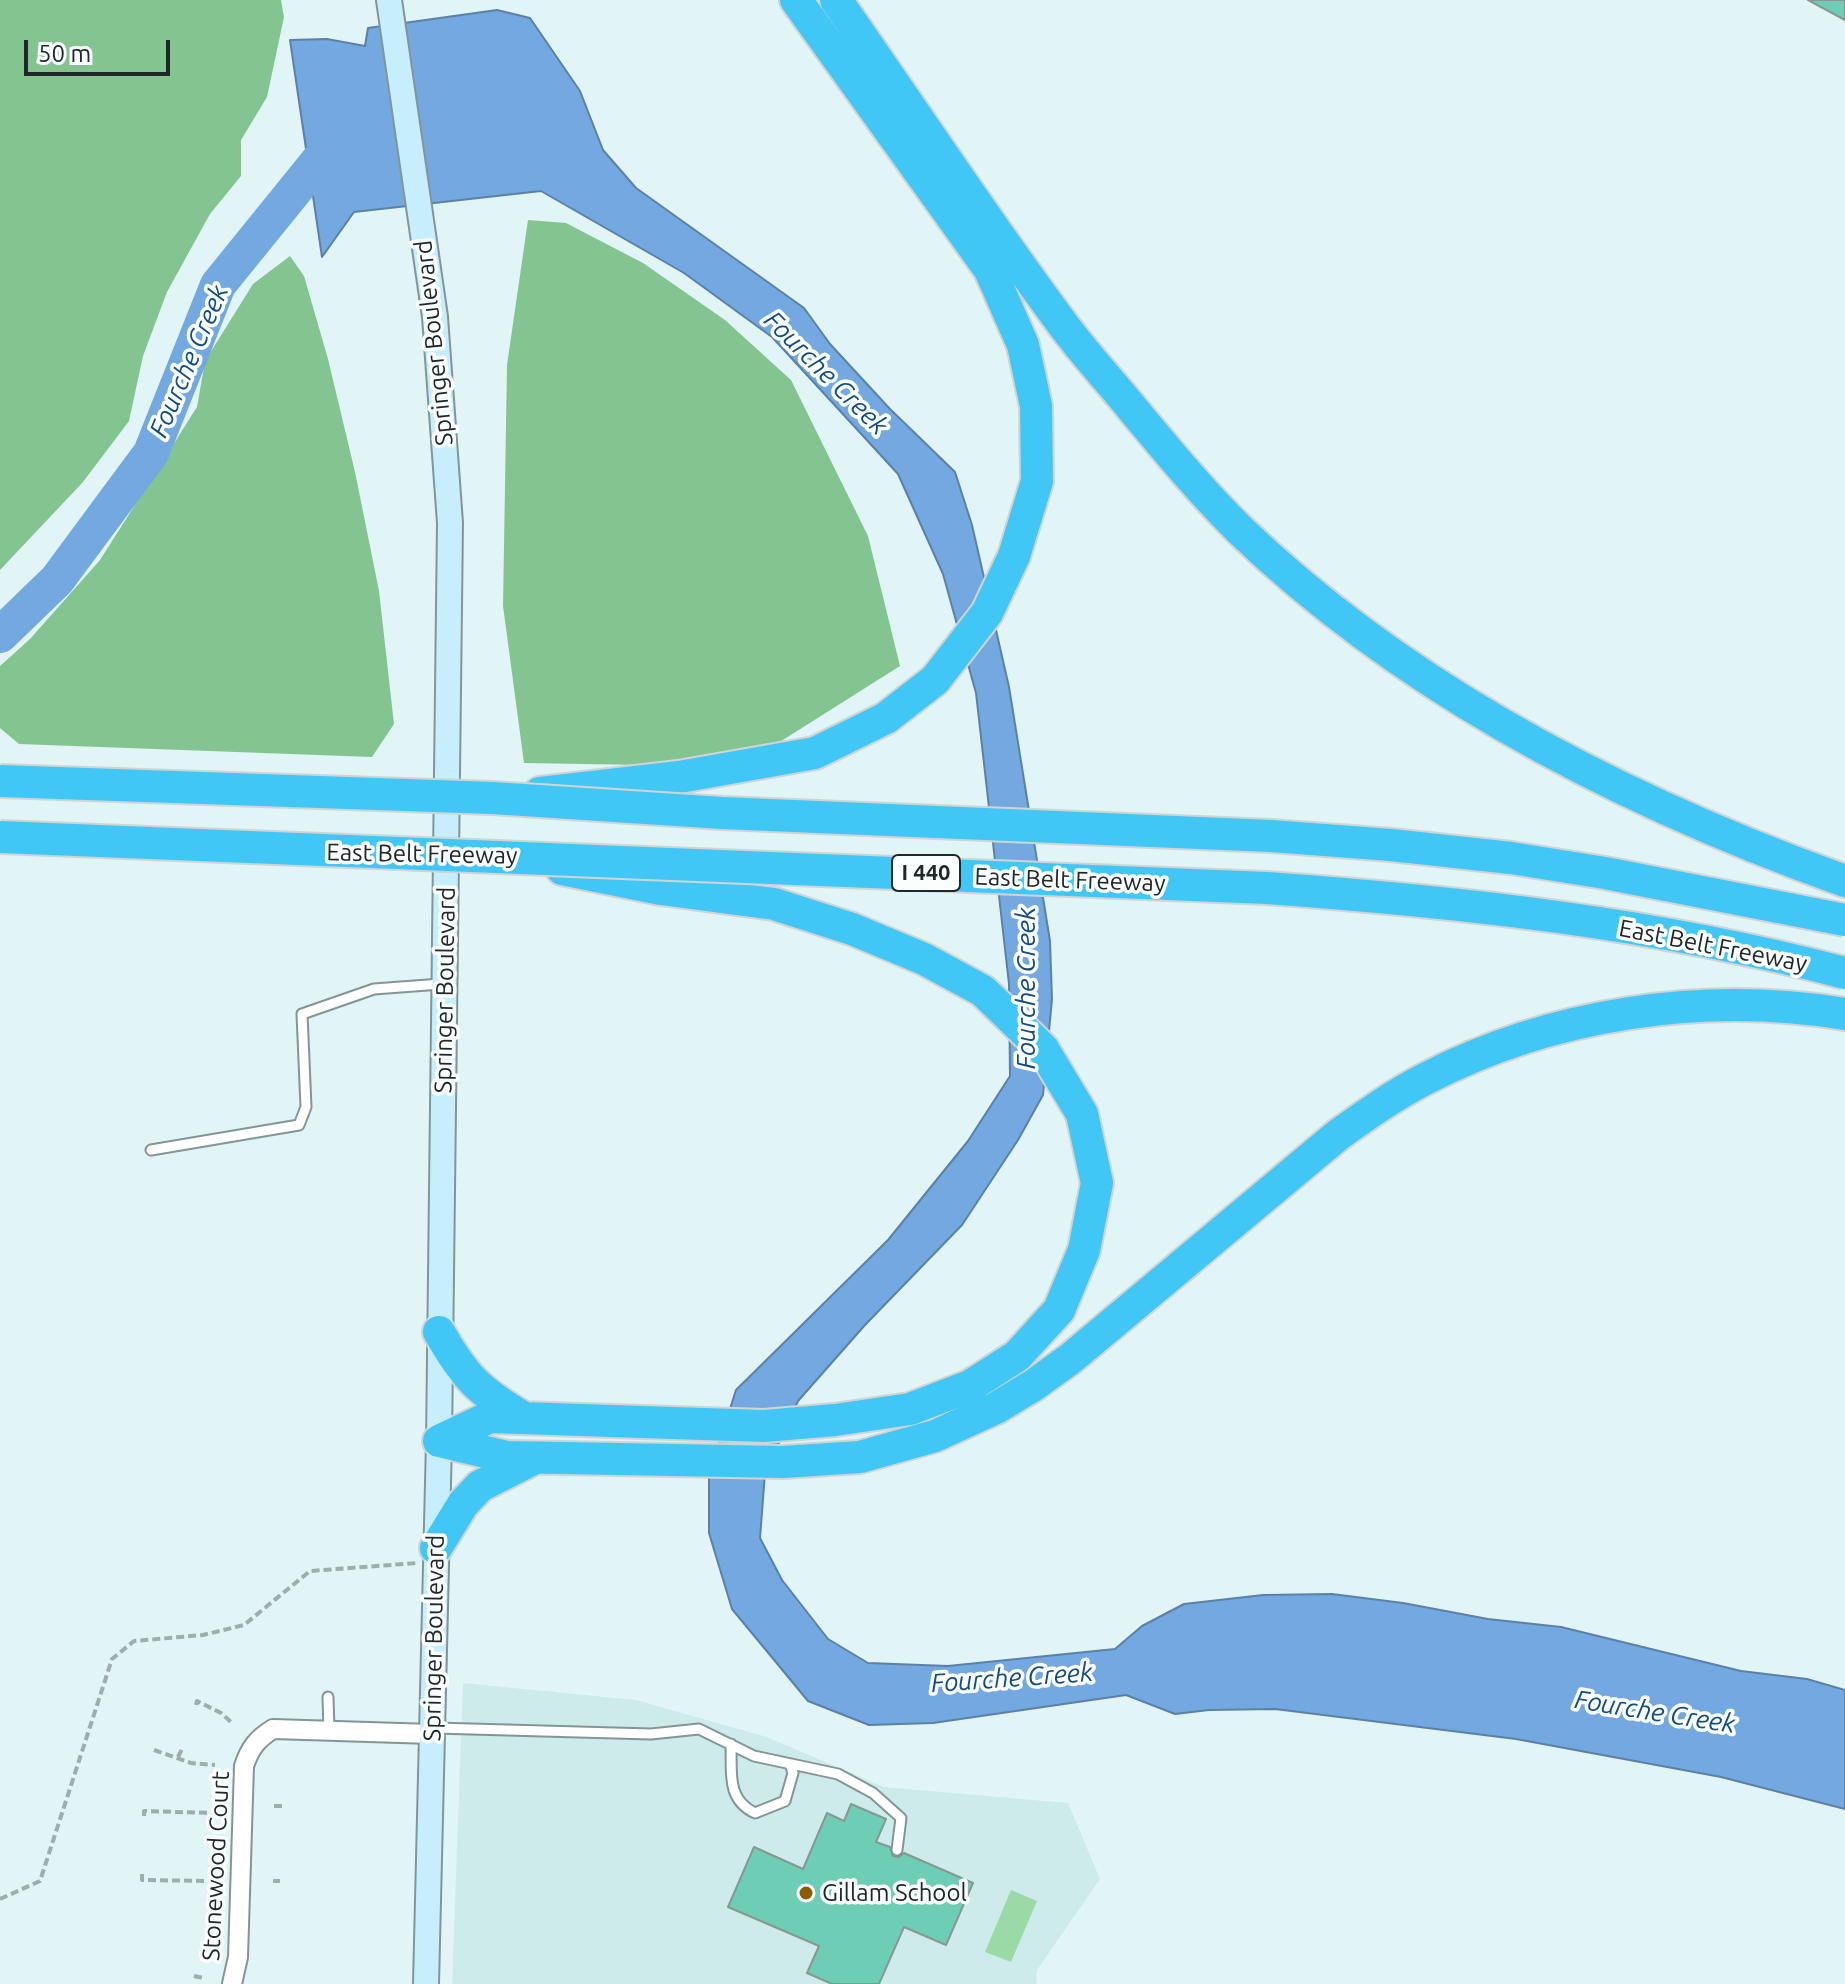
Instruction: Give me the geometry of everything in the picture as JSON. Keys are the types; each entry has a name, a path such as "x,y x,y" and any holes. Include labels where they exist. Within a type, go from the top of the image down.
{"highway":[{"path":"493,798 679,777 815,753 886,718 935,680 987,613 1014,556 1037,481 1036,406 1023,345 990,270 796,0"},
{"path":"836,0 1062,324 1158,440 1240,530 1342,618 1455,697 1630,793 1733,838 1845,881"},
{"name":"I 440","path":"0,781 493,798 722,813 1271,836 1391,845 1511,858 1605,873 1845,920"},
{"name":"East Belt Freeway","path":"0,837 1267,888 1397,898 1569,918 1788,958 1845,973"},
{"path":"439,1441 490,1417 764,1426 835,1420 910,1409 970,1386 1017,1356 1059,1310 1084,1250 1097,1183 1082,1114 1043,1049 983,991 924,959 852,929 774,904 661,889 488,855"},
{"path":"439,1441 507,1457 783,1462 860,1457 935,1436 996,1408 1034,1385 1082,1349 1338,1135 1391,1098 1468,1059 1563,1027 1662,1008 1811,1008 1845,1014"},
{"path":"439,1332 459,1367 489,1397 524,1418"},
{"path":"435,1555 463,1504 480,1486 536,1457"}],"main road":[{"name":"Springer Boulevard","path":"389,0 435,317 450,523 439,1441 426,1984"}],"street":[{"name":"Stonewood Court","path":"232,1984 238,1957 244,1766 258,1738 273,1729 432,1731"}],"lane":[{"path":"151,1150 299,1125 306,1107 302,1014 374,989 445,983"},
{"path":"328,1697 329,1732"},
{"path":"432,1731 651,1734 699,1729 754,1756 838,1774 873,1793 901,1818 897,1850"},
{"path":"731,1744 733,1792 740,1806 755,1813 785,1801 793,1773 790,1764"}],"path":[{"path":"0,1899 40,1881 112,1659 134,1641 203,1635 244,1625 310,1571 435,1555"},
{"path":"196,1705 197,1701 221,1713 232,1723"},
{"path":"178,1757 183,1747"},
{"path":"154,1750 191,1763 215,1765"},
{"path":"274,1806 283,1806"},
{"path":"144,1816 144,1811 213,1813"},
{"path":"142,1874 142,1880 180,1878 211,1881"},
{"path":"273,1881 280,1881"},
{"path":"194,1976 203,1978"}],"shaded area":[{"path":"463,1683 636,1700 767,1737 884,1787 1068,1803 1100,1879 1037,1970 1036,1984 452,1984"}],"green space":[{"path":"0,0 281,0 284,17 267,97 241,140 241,176 210,214 167,292 143,356 129,421 83,482 0,570"},
{"path":"528,220 566,223 643,263 725,320 791,380 868,536 900,666 767,750 644,765 524,763 503,606 507,365"},
{"path":"290,256 304,276 355,472 379,591 394,724 372,757 19,744 0,728 0,666 30,639 100,560 197,407 205,361 253,284"},
{"path":"1011,1890 1037,1901 1011,1962 985,1952"}],"water":[{"path":"497,10 530,18 580,91 603,150 636,188 804,308 830,344 890,409 955,472 972,525 1009,687 1050,941 1052,999 1043,1095 1018,1140 962,1225 865,1325 798,1401 765,1473 760,1538 782,1580 828,1639 868,1663 948,1666 1115,1649 1142,1626 1184,1604 1263,1595 1332,1594 1488,1619 1561,1627 1741,1671 1807,1679 1845,1690 1845,1809 1721,1777 1516,1739 1275,1709 1175,1714 1126,1695 933,1723 869,1725 808,1701 732,1609 709,1533 709,1475 736,1390 888,1240 968,1141 1010,1076 1009,984 976,693 943,574 898,474 772,337 684,273 541,191 354,212 322,257 290,40 327,39 365,46 368,28"}],"building":[{"path":"1808,0 1845,0 1845,20"},
{"path":"851,1804 886,1819 876,1842 890,1847 893,1856 899,1857 904,1853 973,1883 946,1945 904,1927 879,1984 832,1984 807,1973 819,1946 728,1907 754,1847 803,1869 827,1813 844,1821"}],"waterway":[{"name":"Fourche Creek","path":"0,635 57,580 151,453 218,285 333,143 342,143"}],"place":[{"name":"Gillam School","path":"806,1893"}]}
